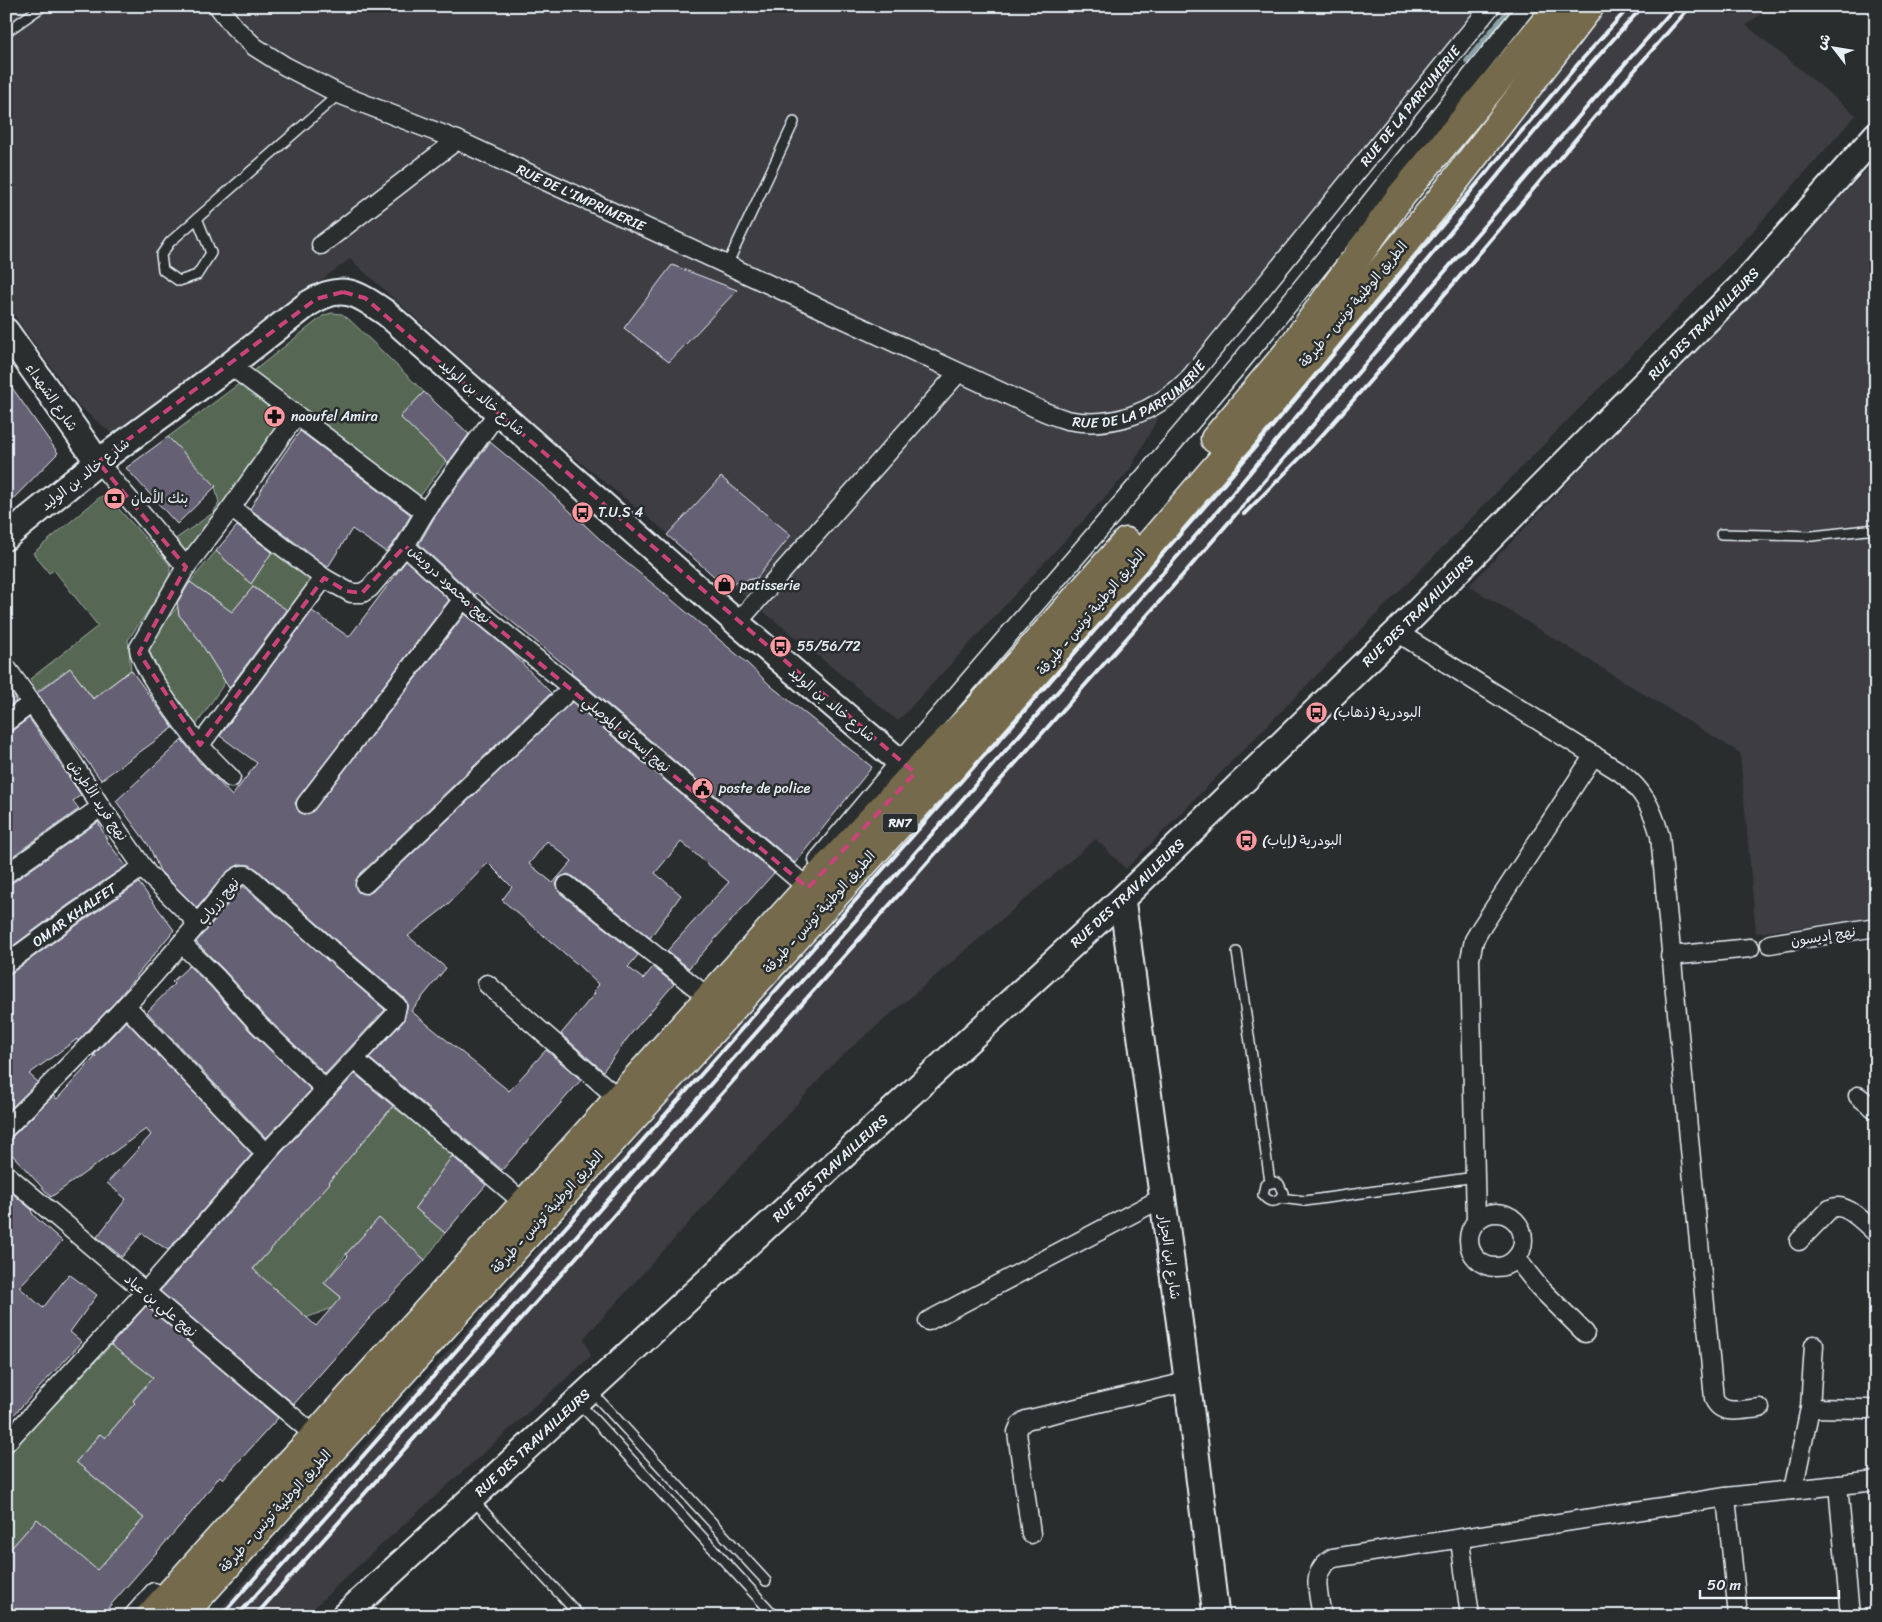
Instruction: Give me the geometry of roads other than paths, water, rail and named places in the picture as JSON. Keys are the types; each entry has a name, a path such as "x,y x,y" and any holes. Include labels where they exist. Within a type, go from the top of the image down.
{"main road":[{"name":"الطريق الوطنية تونس - طبرقة","path":"150,1616 236,1520 309,1432 522,1202 804,884 973,715 1185,474 1290,350 1400,197 1559,6"},
{"name":"الطريق الوطنية تونس - طبرقة","path":"181,1616 915,774 986,735 1283,389 1437,204 1590,6"}],"street":[{"name":"RUE DE L'IMPRIMERIE","path":"218,6 234,27 255,47 285,66 339,94 457,140 958,373"},
{"name":"RUE DE LA PARFUMERIE","path":"958,373 1038,409 1065,419 1084,422 1114,420 1147,410 1162,402 1188,380 1491,6"},
{"path":"915,774 1151,469 1378,194 1527,6"},
{"name":"RUE DES TRAVAILLEURS","path":"355,1612 471,1498 1122,899 1397,632 1748,278 1876,135"},
{"path":"321,245 457,140"},
{"name":"شارع خالد بن الوليد","path":"6,537 98,462 316,299 334,292 354,293 386,313 737,623 915,774"},
{"name":"شارع الشهداء","path":"6,331 98,462"},
{"path":"230,365 425,512"},
{"path":"737,623 958,373"},
{"name":"نهج محمود درويش","path":"499,411 425,512 405,546 463,599 572,688"},
{"path":"230,778 200,745 144,665 139,653 142,641 186,567 232,508 296,415"},
{"path":"98,462 186,567"},
{"path":"232,508 324,578 352,593 362,593 370,588 405,546"},
{"path":"200,745 324,578"},
{"path":"306,804 463,599"},
{"path":"1397,632 1634,782 1654,813 1660,836 1670,956 1714,1399 1716,1405 1721,1409 1760,1408"},
{"name":"نهج فريد الأطرش","path":"6,667 143,867 199,924"},
{"name":"نهج إسحاق الموصلي","path":"366,884 572,688 804,884"},
{"path":"6,722 32,703"},
{"path":"1476,1221 1485,1215 1495,1213 1506,1214 1515,1220 1521,1229 1524,1239 1522,1249 1516,1258 1508,1265 1487,1266 1478,1260 1472,1251 1469,1241 1476,1221 1470,959 1472,949 1481,928 1594,755"},
{"path":"6,874 101,807"},
{"name":"OMAR KHALFET","path":"6,964 74,914 143,867"},
{"name":"نهج زرياب","path":"6,1128 76,1060 126,1006 199,924 232,881 245,874 331,950 393,1001 397,1008 395,1014 354,1059"},
{"path":"567,885 705,994"},
{"name":"شارع ابن الجزار","path":"1122,899 1187,1382 1216,1616"},
{"name":"نهج إديسون","path":"1770,944 1876,928"},
{"path":"182,944 217,978 258,1024 326,1090"},
{"path":"1670,956 1750,948"},
{"path":"487,984 616,1096"},
{"path":"126,1006 266,1154"},
{"path":"6,1444 145,1292 266,1154 354,1059 522,1202"},
{"path":"1858,1096 1876,1110"},
{"name":"نهج علي بن عياد","path":"6,1174 309,1432"},
{"path":"928,1321 1162,1198"},
{"path":"1799,1241 1835,1206 1844,1207 1876,1233"},
{"path":"1516,1258 1539,1287 1585,1333"},
{"path":"1793,1490 1810,1408 1814,1345"},
{"path":"1031,1534 1017,1432 1020,1425 1026,1420 1187,1382"},
{"path":"1810,1408 1868,1409"},
{"path":"132,1616 309,1432"},
{"path":"1322,1616 1317,1581 1318,1574 1322,1565 1339,1557 1460,1540 1726,1497 1876,1481"},
{"path":"1838,1485 1850,1616"},
{"path":"1726,1497 1738,1616"},
{"path":"1460,1540 1470,1616"}],"lane":[{"path":"6,32 43,6"},
{"path":"197,218 211,253 197,276 178,281 163,270 161,255 170,242 197,218 339,94"},
{"path":"727,266 794,122"},
{"path":"1721,534 1812,536 1876,529"},
{"path":"1237,952 1270,1182"},
{"path":"1280,1198 1282,1193 1279,1184 1270,1182 1265,1185 1263,1190 1266,1199 1276,1201 1280,1198 1304,1201 1476,1177"},
{"path":"583,1394 766,1581"},
{"path":"583,1394 774,1616"},
{"path":"471,1498 580,1616"}],"waterway":[{"path":"1467,61 1512,6"}],"railway":[{"path":"221,1616 1213,497 1578,64 1630,6"},
{"path":"237,1616 424,1408 1222,506 1585,71 1643,6"},
{"path":"255,1616 1167,593 1676,6"},
{"path":"1244,514 1314,443 1371,380 1598,112 1691,6"}],"place":[{"name":"naoufel Amira","path":"275,416"},
{"name":"بنك الأمان","path":"115,498"},
{"name":"T.U.S 4","path":"582,512"},
{"name":"patisserie","path":"724,585"},
{"name":"55/56/72","path":"781,646"},
{"name":"البودرية (ذهاب)","path":"1317,712"},
{"name":"poste de police","path":"703,788"},
{"name":"البودرية (إياب)","path":"1246,840"}]}
